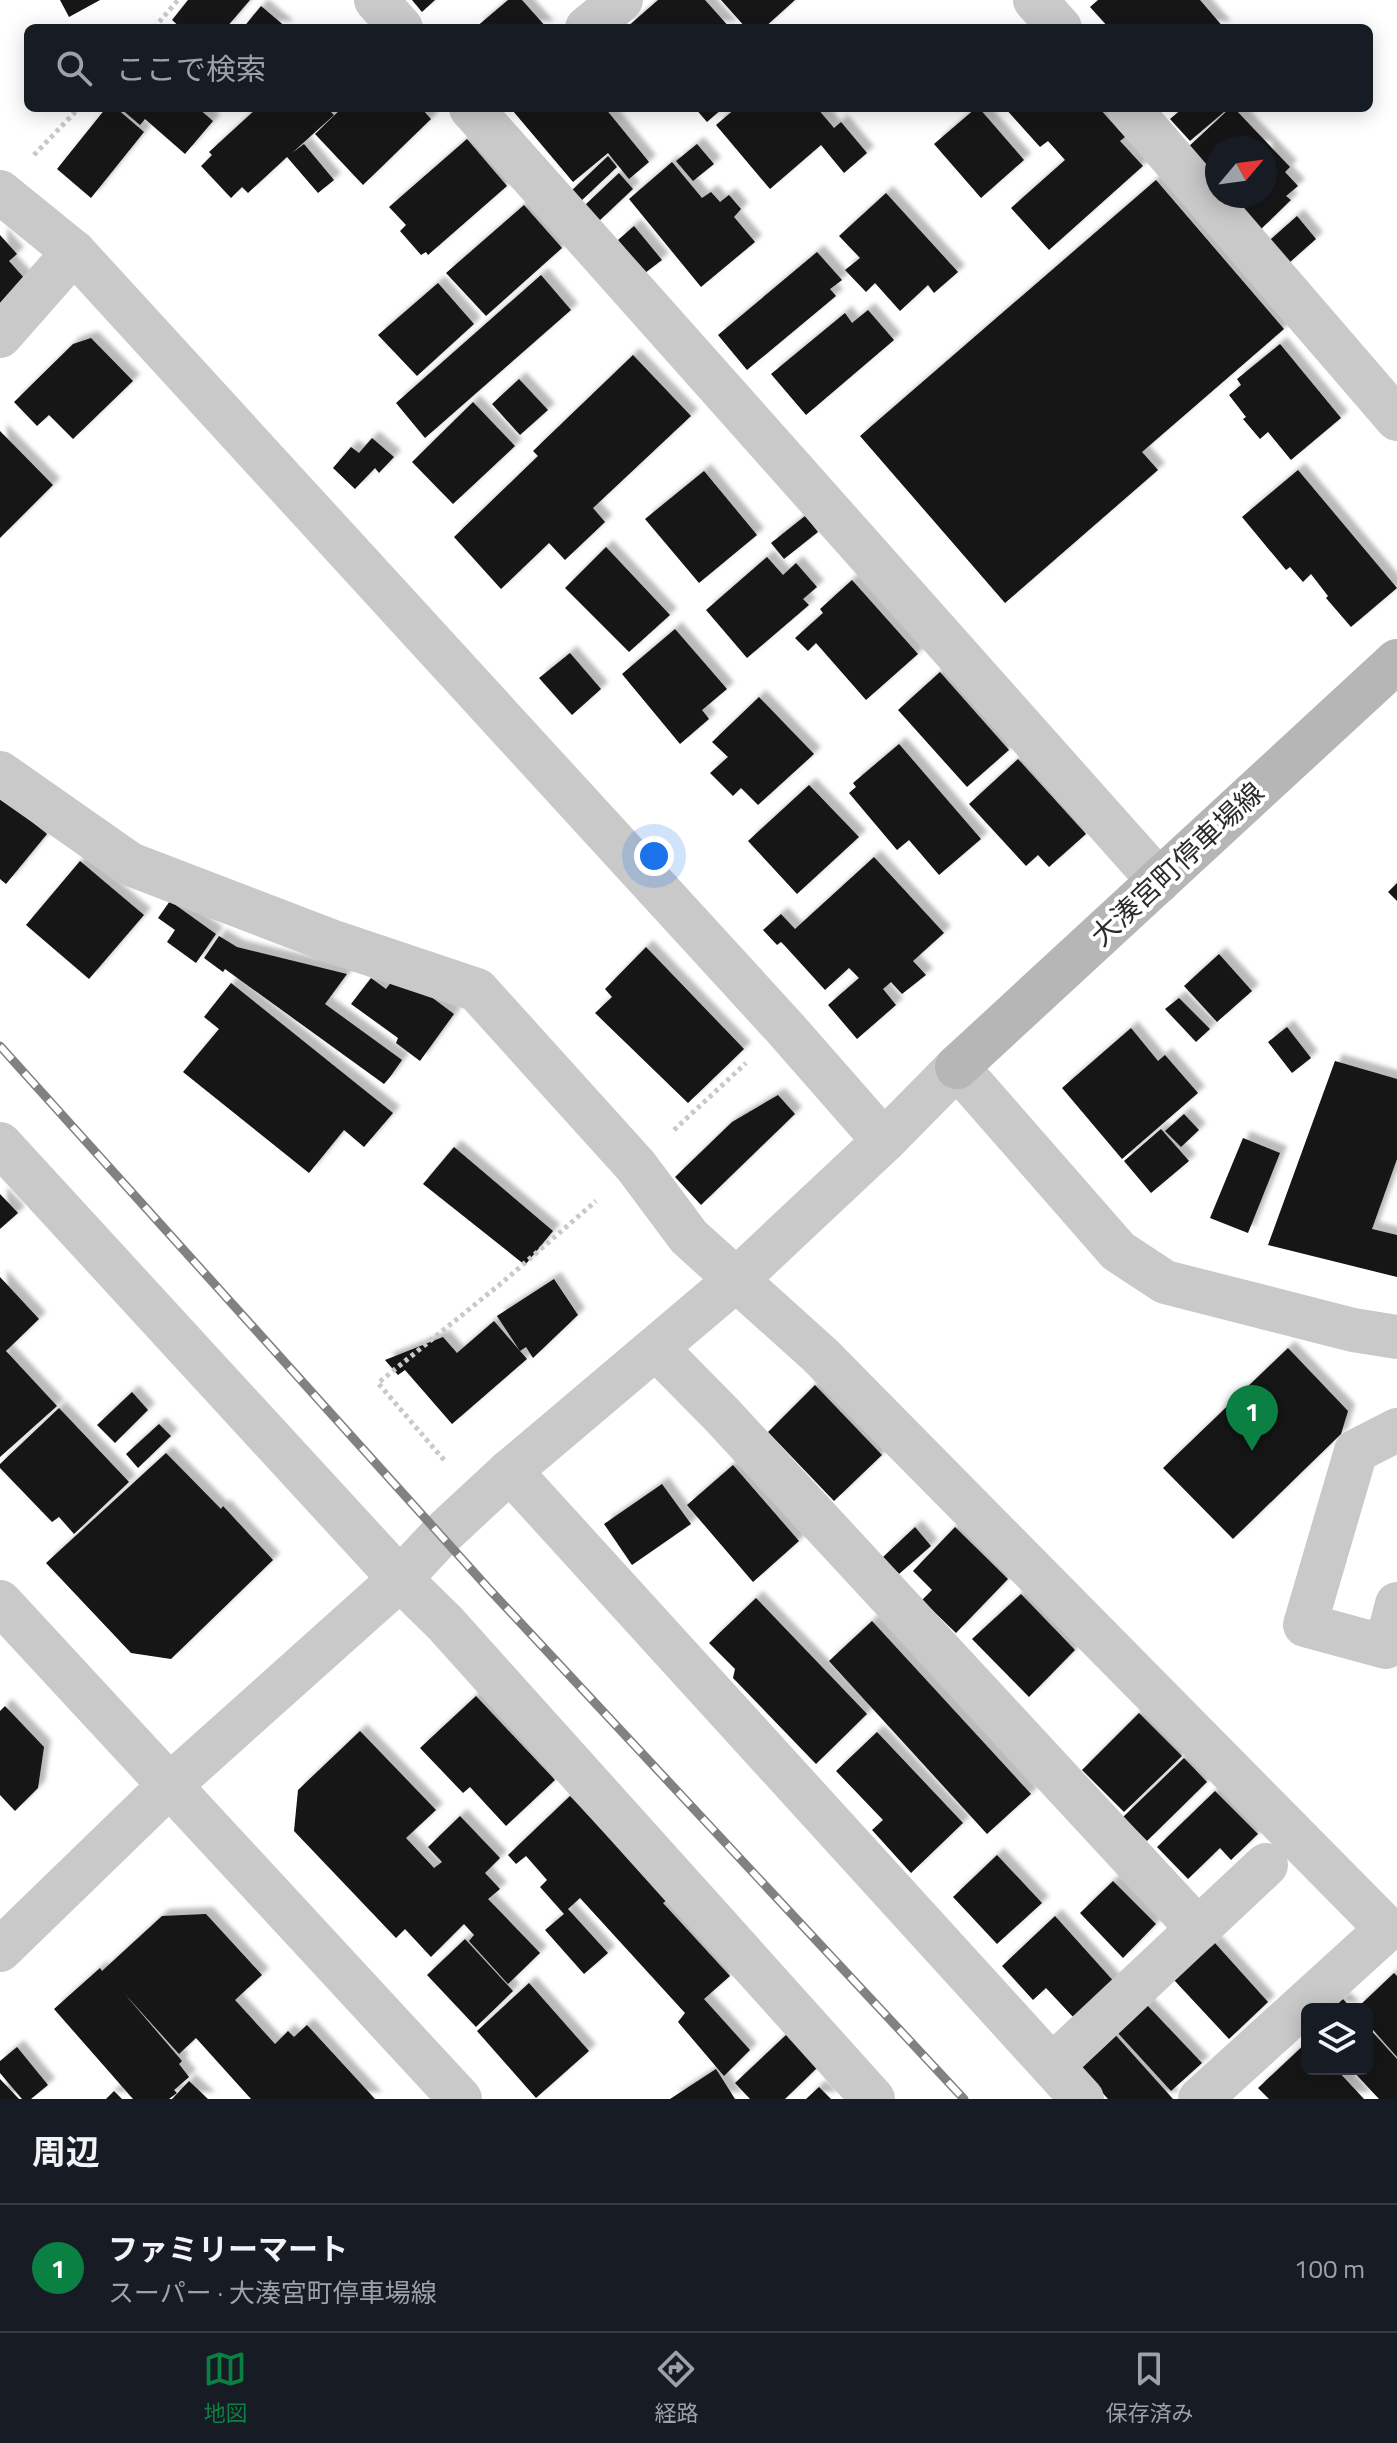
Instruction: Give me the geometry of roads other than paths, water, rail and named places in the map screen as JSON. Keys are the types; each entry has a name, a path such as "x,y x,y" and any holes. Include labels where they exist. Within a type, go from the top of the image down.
{"main road":[{"name":"大湊宮町停車場線","path":"957,1067 1397,661"}],"street":[{"path":"376,0 397,24"},
{"path":"592,24 621,0"},
{"path":"1035,0 1056,24"},
{"path":"482,112 1159,881"},
{"path":"1132,112 1397,419"},
{"path":"0,192 74,252 784,1027 884,1141"},
{"path":"0,336 74,252"},
{"path":"0,773 130,864 331,941 477,990 636,1166 689,1237 820,1355 1387,1929 1200,2099"},
{"path":"0,1950 169,1786 400,1579 441,1535 510,1471 737,1279 884,1141 957,1067 1118,1251 1165,1282 1353,1330 1397,1337"},
{"path":"0,1144 400,1579 455,1634 873,2099"},
{"path":"657,1349 722,1415 1198,1929"},
{"path":"1397,1430 1356,1451 1305,1625 1386,1647 1397,1604"},
{"path":"510,1471 1082,2099"},
{"path":"0,1602 443,2093"},
{"path":"1052,2066 1266,1865"}],"railway":[{"path":"0,1046 489,1589 964,2099"}],"place":[{"name":"ファミリーマート","path":"1252,1451"}]}
